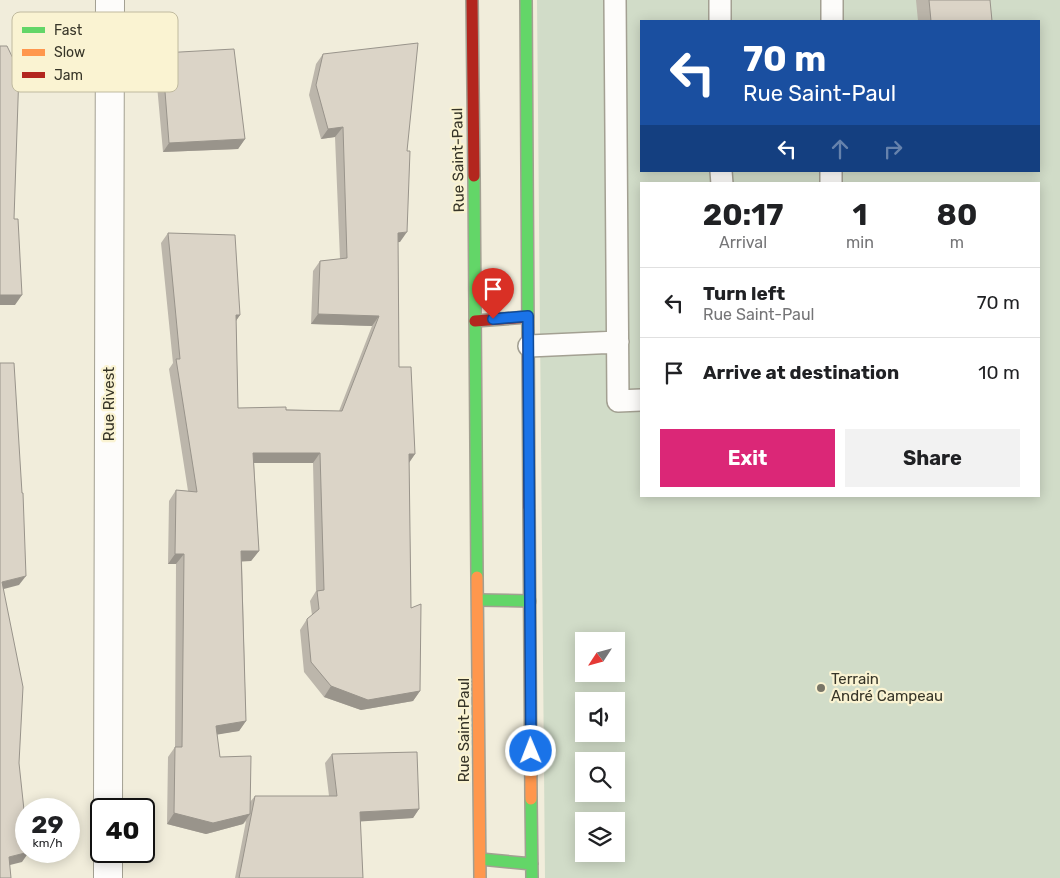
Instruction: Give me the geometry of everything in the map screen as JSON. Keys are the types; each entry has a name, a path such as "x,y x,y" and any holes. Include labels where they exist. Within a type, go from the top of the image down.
{"street":[{"name":"Rue Saint-Paul","path":"472,0 480,878"},
{"path":"526,0 532,878"},
{"name":"Rue Rivest","path":"108,798 110,92"},
{"path":"475,320 528,316"},
{"path":"478,600 530,601"},
{"path":"480,859 532,864"},
{"path":"108,863 108,878"}],"lane":[{"path":"615,0 618,400 640,400"},
{"path":"720,0 720,20"},
{"path":"832,0 832,20"},
{"path":"529,346 618,342"}],"green space":[{"name":"Terrain André Campeau","path":"537,0 1060,0 1060,878 545,878"}],"building":[{"path":"929,0 990,0 992,20 931,20"},
{"path":"418,43 407,151 410,151 407,232 398,233 399,367 411,367 415,454 409,454 411,608 421,604 420,691 368,700 331,686 311,662 307,619 319,609 317,591 324,590 320,453 253,453 259,551 241,551 246,721 216,726 220,757 251,756 250,814 213,823 174,813 175,747 182,747 184,554 175,554 176,490 197,492 176,359 180,359 168,233 235,235 240,315 236,315 238,408 286,407 286,410 342,411 379,316 318,314 320,261 347,258 343,127 328,129 316,85 323,54"},
{"path":"0,46 7,46 12,56 12,92 18,92 14,219 18,219 22,295 0,295"},
{"path":"234,49 245,139 169,143 165,92 178,92 178,52"},
{"path":"0,363 14,363 23,493 26,576 2,582 23,687 19,763 23,798 15,798 15,856 9,857 11,878 0,878"},
{"path":"417,752 419,809 360,812 363,878 239,878 255,796 337,796 332,754"}],"traffic: fast":[{"path":"526,0 528,333"},
{"path":"474,176 477,577"},
{"path":"478,600 530,601"},
{"path":"531,799 532,878"},
{"path":"480,859 532,864"}],"traffic: slow":[{"path":"529,507 531,799"},
{"path":"477,577 480,878"}],"traffic: jam":[{"path":"472,0 474,176"},
{"path":"475,321 528,317"},
{"path":"528,333 529,507"}],"place":[{"name":"Terrain André Campeau","path":"821,688"}],"route":[{"path":"493,319 528,316 531,751"}]}
